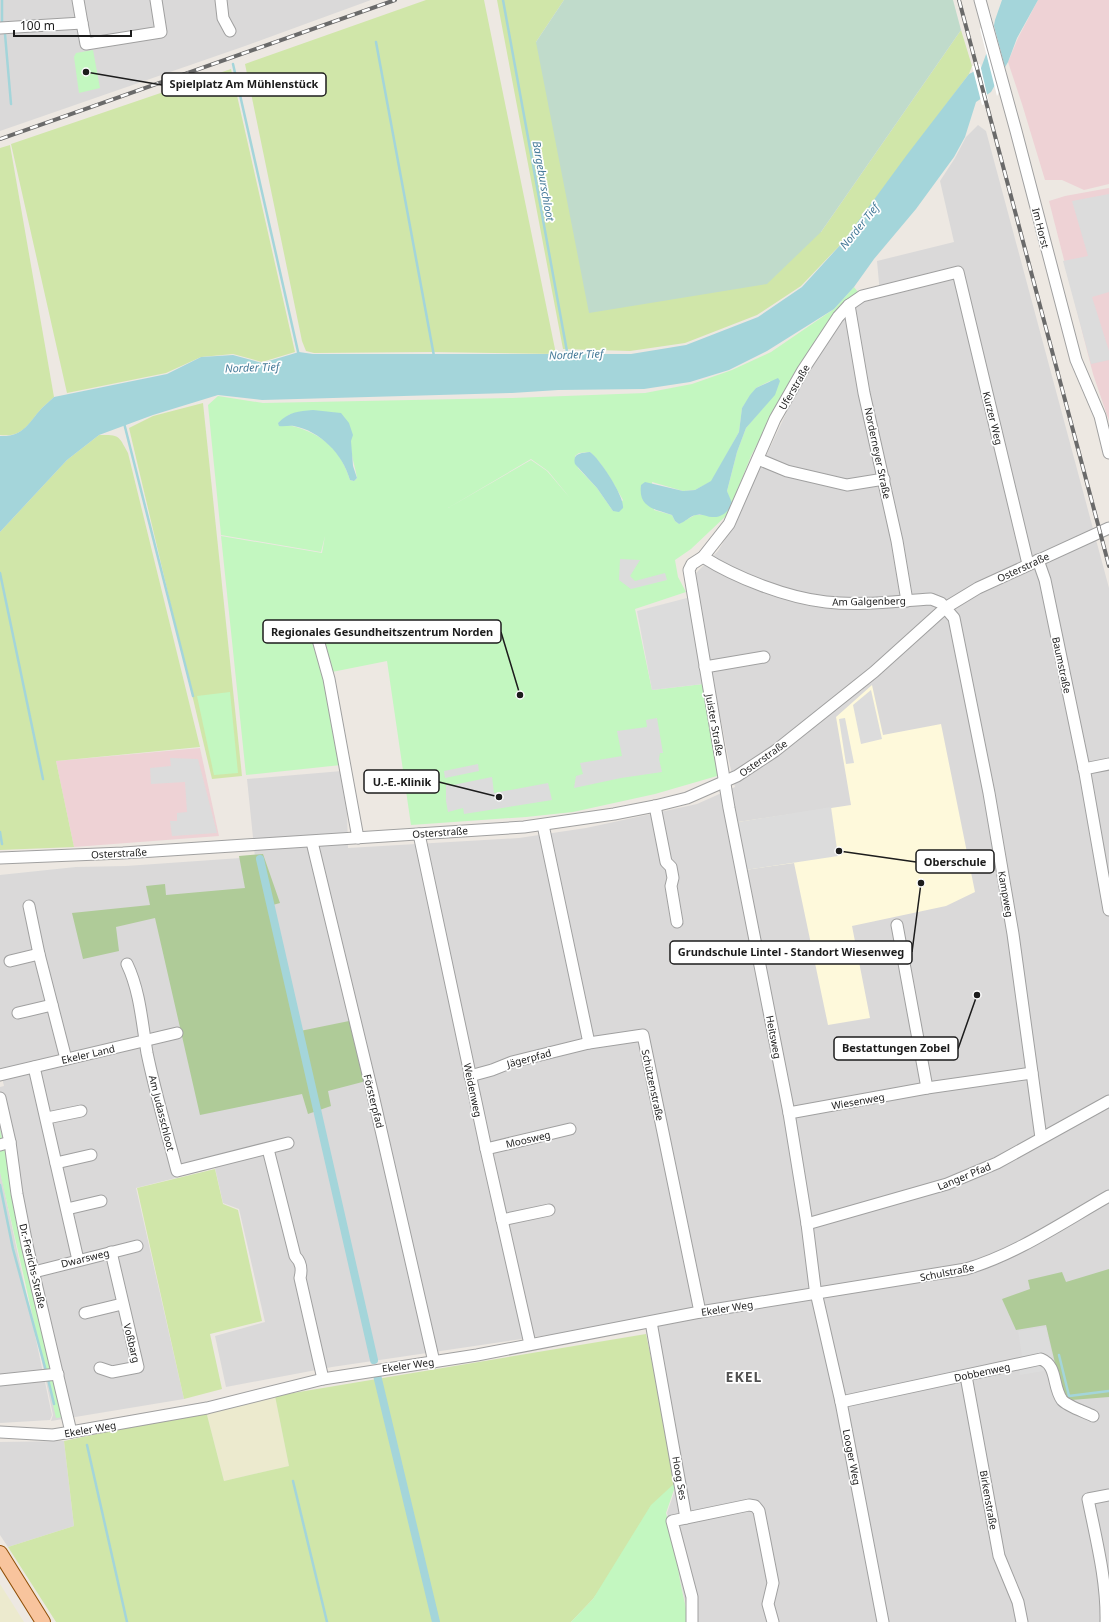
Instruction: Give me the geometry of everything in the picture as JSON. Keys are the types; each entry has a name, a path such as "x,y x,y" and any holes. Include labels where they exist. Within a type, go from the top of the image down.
{"main road":[{"path":"0,1553 43,1622"}],"street":[{"path":"78,0 86,44 161,32 156,0"},
{"path":"221,0 223,18 230,31"},
{"name":"Im Horst","path":"980,0 1076,360 1100,416 1109,453"},
{"path":"0,28 82,23"},
{"name":"Uferstraße","path":"689,570 692,564 703,557 729,524 775,419 803,370 838,317 849,305 862,296 958,272"},
{"name":"Kurzer Weg","path":"958,272 1033,562"},
{"name":"Norderneyer Straße","path":"849,305 864,393 897,541 907,601"},
{"path":"758,459 787,471 847,485 884,479"},
{"name":"Osterstraße","path":"0,858 123,853 312,842 543,824 583,819 655,806 687,798 725,782 749,769 775,751 852,691 946,608 978,588 1109,528"},
{"name":"Am Galgenberg","path":"703,557 755,583 805,598 826,602 857,603 931,599 936,600 946,608"},
{"name":"Baumstraße","path":"1033,562 1045,580 1084,769 1109,910"},
{"name":"Juister Straße","path":"689,570 725,782"},
{"name":"Kampweg","path":"946,608 954,618 989,793 1013,934 1041,1138"},
{"path":"317,636 330,679 358,838"},
{"path":"705,667 764,657"},
{"path":"1084,769 1109,764"},
{"name":"Heitsweg","path":"725,782 789,1113 807,1224 816,1293"},
{"path":"655,806 666,862 671,868 673,878 671,886 677,922"},
{"path":"543,824 589,1043"},
{"name":"Weidenweg","path":"419,834 470,1076 530,1344"},
{"name":"Försterpfad","path":"312,842 375,1102 434,1362"},
{"path":"29,906 66,1059"},
{"path":"897,925 927,1088"},
{"path":"10,961 40,954"},
{"name":"Am Judasschloot","path":"127,964 132,974 148,1053 177,1171 288,1143"},
{"path":"18,1014 52,1005"},
{"name":"Ekeler Land","path":"0,1075 177,1033"},
{"name":"Schützenstraße","path":"589,1043 643,1035 700,1312"},
{"name":"Jägerpfad","path":"470,1076 492,1070 512,1062 589,1043"},
{"path":"34,1067 47,1118 78,1260"},
{"name":"Wiesenweg","path":"789,1113 927,1088 1032,1073"},
{"name":"Dr.-Frerichs-Straße","path":"0,1098 5,1144 71,1432"},
{"name":"Langer Pfad","path":"807,1224 947,1184 998,1163 1109,1101"},
{"path":"47,1118 81,1110"},
{"name":"Moosweg","path":"486,1149 570,1129"},
{"path":"268,1149 295,1256 293,1262 295,1273 300,1278 322,1379"},
{"path":"56,1163 91,1155"},
{"name":"Schulstraße","path":"816,1293 950,1272 980,1265 1020,1246 1109,1196"},
{"path":"67,1208 101,1201"},
{"path":"502,1220 549,1210"},
{"name":"Dwarsweg","path":"34,1272 137,1246"},
{"name":"Voßbarg","path":"100,1368 112,1372 138,1367 111,1252"},
{"name":"Ekeler Weg","path":"0,1432 53,1435 71,1432 207,1408 322,1379 434,1362 700,1312 816,1293"},
{"name":"Looger Weg","path":"816,1293 842,1402 883,1622"},
{"path":"85,1313 122,1304"},
{"name":"Hoog Ses","path":"651,1322 686,1518"},
{"name":"Dobbenweg","path":"842,1402 1041,1360 1047,1362 1051,1366 1057,1391 1063,1401 1093,1416"},
{"path":"0,1380 58,1374"},
{"name":"Birkenstraße","path":"966,1376 999,1556 1018,1602 1022,1622"},
{"path":"1106,1622 1107,1603 1088,1499 1109,1495"},
{"path":"692,1622 692,1597 672,1521 749,1505 755,1506 760,1511 773,1583 768,1604 773,1622"}],"shaded area":[{"path":"0,0 371,0 245,46 0,131"},
{"path":"1038,0 1109,0 1109,184 1084,190 1062,180 1045,180 1008,62 1018,38"},
{"path":"978,125 986,131 1109,588 1109,1622 690,1622 680,1580 676,1545 667,1513 678,1481 651,1320 332,1367 226,1387 215,1336 265,1322 239,1209 223,1203 215,1168 136,1188 184,1399 51,1421 53,1415 0,1159 0,1087 4,1086 0,1070 0,875 76,867 126,866 255,857 247,779 342,771 347,812 348,848 519,838 586,828 697,804 735,787 693,576 718,551 733,526 797,390 824,343 858,301 880,294 877,261 954,242 940,181 955,158 966,137"},
{"path":"1109,188 1109,421 1093,374 1049,201 1065,196"},
{"path":"1109,194 1109,292 1092,297 1109,351 1109,360 1091,364 1063,261 1088,256 1072,201"},
{"path":"620,559 640,560 630,576 635,581 665,573 667,580 631,589 619,580"},
{"path":"687,598 698,649 703,684 652,690 637,611"},
{"path":"872,685 883,735 941,724 975,892 946,906 852,926 870,1018 828,1025 794,863 745,870 738,822 851,805 836,717"},
{"path":"871,690 882,739 861,744 853,705"},
{"path":"657,718 663,753 660,753 659,759 662,772 621,778 574,788 576,776 583,774 580,763 622,756 617,731 647,727 646,720"},
{"path":"845,718 854,763 846,764 839,719"},
{"path":"200,748 219,836 74,847 56,761"},
{"path":"170,758 198,759 217,833 172,836 170,821 177,821 177,813 187,812 185,782 151,784 150,768 171,766"},
{"path":"478,764 479,771 445,778 444,771"},
{"path":"492,777 494,793 548,783 552,800 464,814 463,808 448,812 446,785"},
{"path":"831,807 838,856 745,870 738,822"},
{"path":"0,1170 52,1415 50,1420 0,1423"},
{"path":"1046,1327 1055,1369 1020,1375 1017,1361 1022,1357 1018,1331"},
{"path":"275,1396 289,1466 224,1481 206,1411"},
{"path":"64,1441 74,1526 8,1547 0,1535 0,1442"},
{"path":"0,1584 24,1622 0,1622"}],"green space":[{"path":"426,0 484,0 556,354 431,352 314,353 306,351 302,341 245,64"},
{"path":"497,0 564,0 536,42 821,232 961,30 972,66 969,74 843,242 801,286 757,315 685,343 630,351 563,349"},
{"path":"564,0 953,0 961,30 821,232 767,284 589,313 536,42"},
{"path":"93,50 100,88 79,93 74,57 76,53"},
{"path":"231,69 295,352 262,362 233,354 201,357 166,373 67,393 11,144"},
{"path":"10,145 54,397 42,408 25,428 15,434 0,435 0,148"},
{"path":"854,287 858,292 834,318 790,381 751,456 728,514 691,549 675,560 678,577 686,592 635,609 652,690 703,684 717,758 717,776 655,794 573,812 526,817 411,825 387,661 332,672 341,765 246,775 221,536 322,553 325,536 321,552 221,535 208,405 218,396 263,403 512,398 645,393 692,384 732,370 771,352 834,309","holes":["770,381 767,403 746,428 737,452 727,491 731,503 701,515 695,515 679,524 675,521 672,515 654,510 652,482 683,491 695,490 712,481 739,432 742,408 756,388","333,412 352,435 351,451 357,478 354,481 350,480 339,456 332,447 323,440 303,429 278,423 290,414","590,452 604,468 612,481 623,500 613,511 597,488 578,468 575,456 579,453","531,459 548,471 570,498 547,471 531,460 448,508"]},
{"path":"203,403 242,776 212,779 129,428 153,416"},
{"path":"99,435 111,435 118,437 128,453 200,747 56,761 74,847 0,850 0,532 67,460"},
{"path":"230,692 238,773 214,775 197,696"},
{"path":"263,854 280,903 269,906 300,1031 354,1020 370,1080 328,1091 331,1106 308,1114 302,1094 200,1115 155,918 116,927 119,951 83,959 72,913 150,905 146,886 165,884 166,895 245,888 239,856"},
{"path":"0,1129 64,1417 56,1418 0,1172"},
{"path":"215,1169 223,1204 238,1210 262,1321 210,1334 222,1389 184,1399 137,1188"},
{"path":"1109,1269 1109,1397 1071,1400 1063,1397 1046,1325 1016,1330 1002,1299 1030,1289 1028,1280 1062,1272 1066,1282"},
{"path":"646,1334 677,1481 593,1599 571,1622 56,1622 8,1547 74,1526 64,1441 206,1411 224,1481 289,1466 275,1396"},
{"path":"677,1481 666,1513 675,1546 680,1581 689,1622 571,1622 593,1599 651,1505"}],"water":[{"name":"Norder Tief","path":"1002,0 1038,0 1017,38 1008,62 991,92 976,102 965,137 954,157 916,209 874,259 854,287 834,309 767,351 729,370 690,382 644,389 558,390 512,393 262,400 218,395 153,415 99,435 67,460 0,532 0,436 8,436 20,432 54,397 167,374 201,357 233,355 262,363 299,352 313,354 631,354 686,345 758,317 802,287 843,242 969,74 981,68 991,41 995,20"},
{"path":"778,378 780,381 775,395 746,428 737,452 727,491 732,503 727,511 716,517 700,514 696,515 679,524 675,521 672,515 654,509 645,503 642,499 641,485 645,482 683,491 695,490 711,481 739,432 742,408 750,395 756,388"},
{"path":"313,410 341,413 349,423 353,435 351,441 353,466 357,478 354,481 350,480 347,470 336,453 321,438 304,429 292,426 279,426 278,423 290,414"},
{"path":"590,452 605,469 620,495 623,508 619,512 613,511 597,488 575,464 574,460 578,454"}],"pier":[{"path":"990,11 1007,75 997,96 980,29"},
{"path":"980,64 989,103 982,105 972,66"}],"waterway":[{"path":"2,0 2,23"},
{"name":"Bargeburschloot","path":"503,0 568,357"},
{"path":"5,34 11,104"},
{"path":"376,42 434,356"},
{"path":"233,64 299,356"},
{"path":"124,423 193,696"},
{"path":"0,573 43,779"},
{"path":"0,832 2,844"},
{"path":"260,859 374,1360"},
{"path":"0,1185 13,1249 46,1371"},
{"path":"1059,1355 1069,1396 1109,1391"},
{"path":"377,1375 436,1622"},
{"path":"48,1379 54,1404"},
{"path":"87,1445 127,1622"},
{"path":"293,1481 327,1622"}],"railway":[{"path":"0,139 395,0"},
{"path":"959,0 1109,566"}],"place":[{"name":"Spielplatz Am Mühlenstück","path":"86,72"},
{"name":"Regionales Gesundheitszentrum Norden","path":"520,695"},
{"name":"U.-E.-Klinik","path":"499,797"},
{"name":"Oberschule","path":"839,851"},
{"name":"Grundschule Lintel - Standort Wiesenweg","path":"921,883"},
{"name":"Bestattungen Zobel","path":"977,995"}],"district":[{"name":"EKEL","path":"744,1376"}]}
